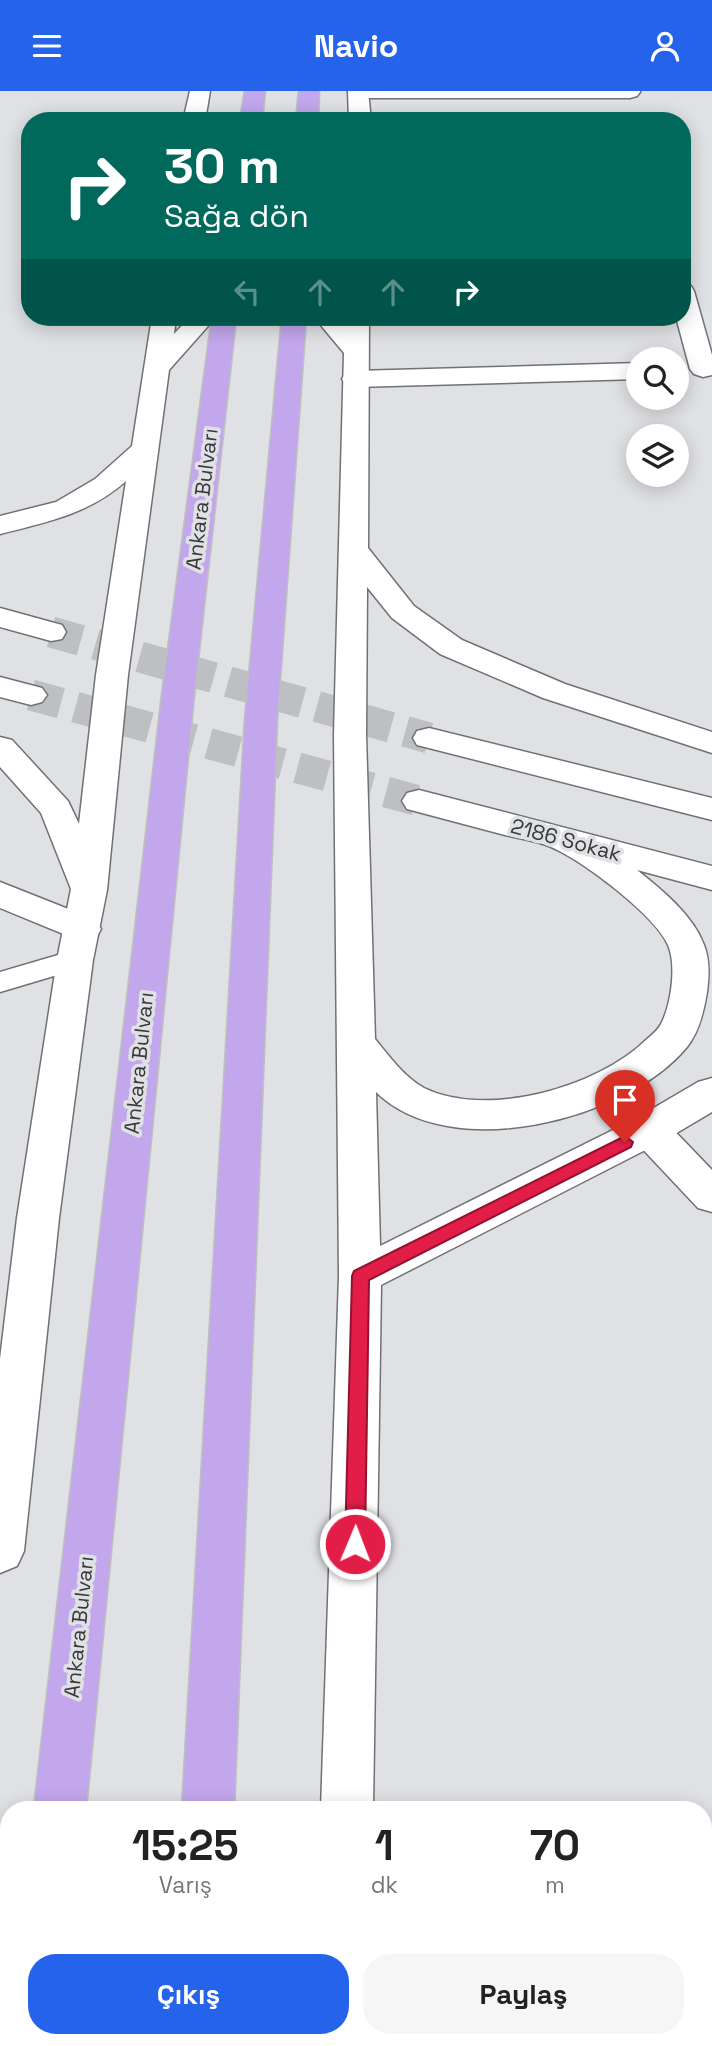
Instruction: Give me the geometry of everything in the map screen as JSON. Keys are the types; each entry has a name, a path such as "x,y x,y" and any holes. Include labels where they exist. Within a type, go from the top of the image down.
{"main road":[{"path":"196,112 200,91"},
{"path":"252,112 255,91"},
{"path":"308,112 309,91"},
{"path":"359,112 358,91 631,98"},
{"path":"689,370 708,369 691,318"},
{"path":"0,1551 11,1357 38,1219 89,890 112,675 163,326"},
{"path":"157,368 196,326"},
{"name":"Ankara Bulvarı","path":"61,1801 178,695 224,326"},
{"path":"208,1801 261,720 293,326"},
{"path":"332,326 356,365"},
{"path":"347,1801 360,1276 350,734 357,326"},
{"path":"356,365 626,371"},
{"path":"0,525 66,508 105,485 146,448"},
{"path":"352,549 403,612 451,647 554,691 712,743"},
{"path":"0,617 51,632"},
{"path":"0,687 31,695"},
{"path":"429,738 712,809"},
{"path":"0,747 56,810 89,890"},
{"name":"2186 Sokak","path":"419,801 712,878"},
{"path":"357,1045 391,1083 410,1098 447,1110 489,1115 541,1108 589,1097 625,1079 674,1037 687,1005 691,976 685,941 657,908 623,875 563,839"},
{"path":"0,894 79,944"},
{"path":"360,1276 649,1130 712,1094"},
{"path":"649,1130 712,1196"}],"lane":[{"path":"0,982 79,944"}],"tunnel":[{"path":"51,632 429,738"},
{"path":"31,695 419,801"}],"route":[{"path":"355,1544 360,1276 625,1142"}]}
